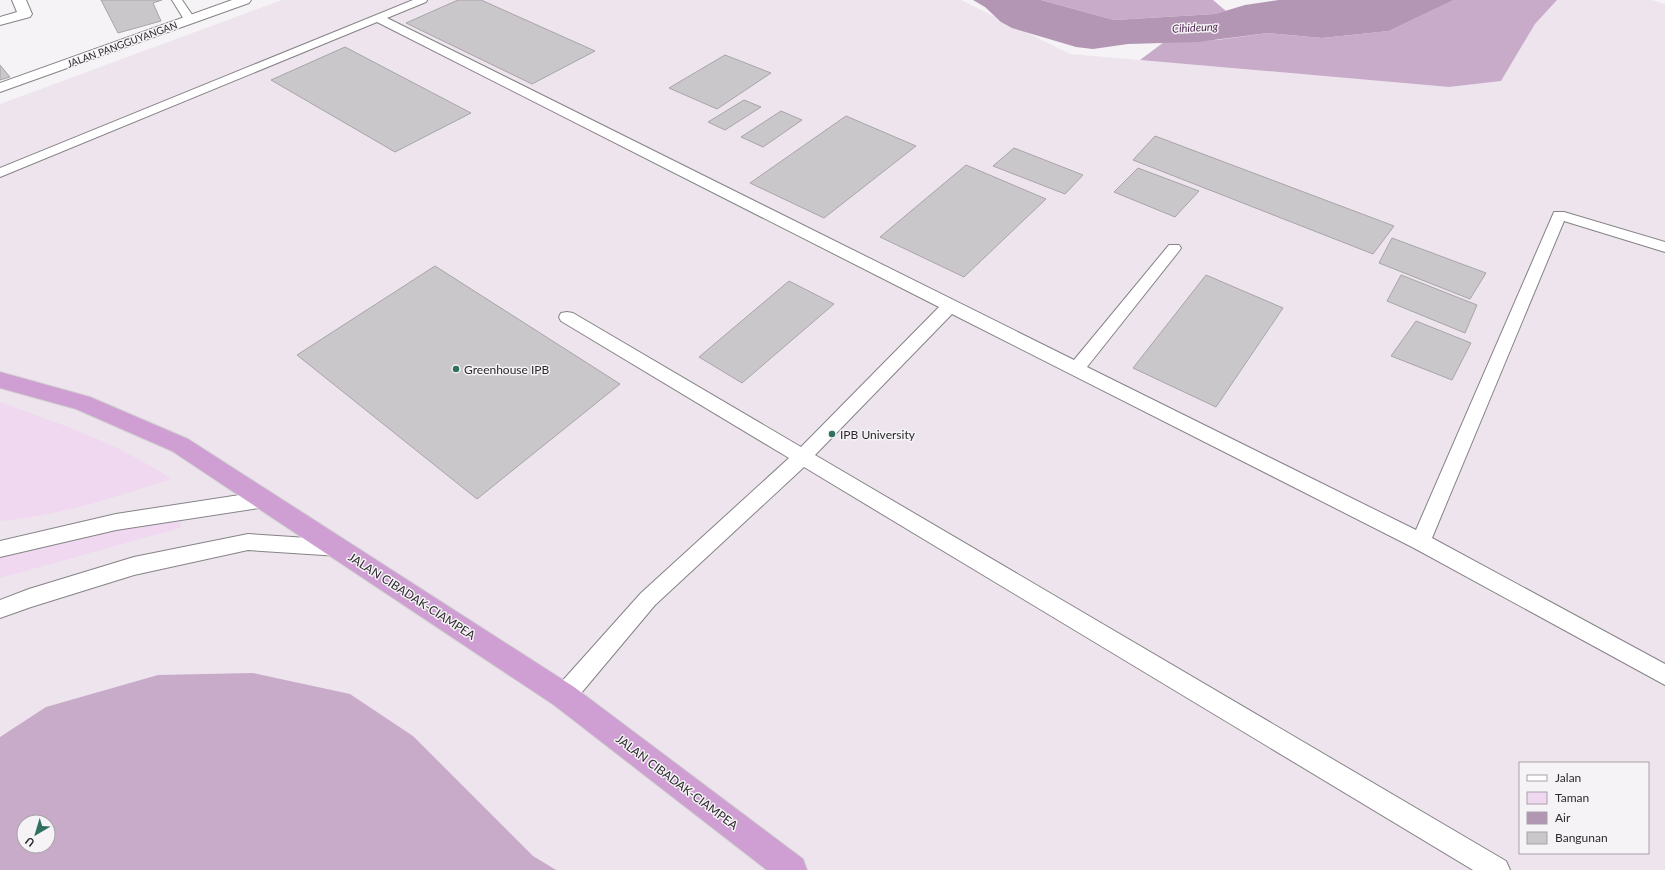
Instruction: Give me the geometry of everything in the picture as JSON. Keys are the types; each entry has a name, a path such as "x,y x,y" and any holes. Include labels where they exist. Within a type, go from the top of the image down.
{"highway":[{"name":"JALAN CIBADAK-CIAMPEA","path":"0,380 82,403 180,445 266,498 339,548 564,696 792,870"}],"street":[{"path":"0,21 25,14 19,0"},
{"name":"JALAN PANGGUYANGAN","path":"0,88 244,0"}],"lane":[{"path":"177,0 189,19"},
{"path":"0,173 422,0"},
{"path":"376,18 1421,542 1665,675"},
{"path":"1421,542 1559,215 1665,247"},
{"path":"1076,369 1174,248"},
{"path":"564,696 648,599 802,457 950,306"},
{"path":"567,317 1497,870"},
{"path":"0,549 123,521 266,498"},
{"path":"0,609 29,598 134,566 248,542 339,548"}],"shaded area":[{"name":"IPB University","path":"282,0 961,0 1070,54 1449,87 1501,81 1535,24 1557,0 1652,0 1665,4 1665,870 0,870 0,104"},
{"path":"1041,0 1213,0 1226,11 1215,14 1114,20"},
{"path":"1454,0 1557,0 1535,24 1501,81 1449,87 1140,60 1164,42 1217,40 1268,33 1322,38 1389,31"},
{"path":"253,673 350,694 413,736 533,856 556,870 0,870 0,737 46,707 158,675"}],"green space":[{"path":"0,402 88,435 131,455 171,479 87,505 44,515 0,521"},
{"path":"182,513 180,528 0,578 0,558"}],"water":[{"name":"Cihideung","path":"973,0 1041,0 1114,20 1215,14 1245,5 1279,0 1454,0 1389,31 1322,38 1268,33 1198,42 1128,44 1093,49 1076,47 1012,28 1001,22 985,7"}],"building":[{"path":"101,0 162,0 153,3 161,21 118,33"},
{"path":"458,0 481,0 595,51 532,84 406,23"},
{"path":"345,47 471,113 395,152 271,80"},
{"path":"725,55 771,73 717,109 669,88"},
{"path":"0,65 10,77 0,80"},
{"path":"744,100 761,107 725,130 708,122"},
{"path":"781,111 802,120 763,147 741,137"},
{"path":"846,116 916,146 824,218 750,183"},
{"path":"1155,136 1394,226 1373,254 1133,160"},
{"path":"1014,148 1083,175 1065,194 993,166"},
{"path":"966,165 1046,199 964,277 880,237"},
{"path":"1138,168 1199,191 1175,217 1114,192"},
{"path":"1392,238 1486,273 1470,299 1379,263"},
{"name":"Greenhouse IPB","path":"435,266 620,384 477,499 297,355"},
{"path":"1206,275 1283,308 1216,407 1133,368"},
{"path":"1401,275 1477,305 1465,333 1387,301"},
{"path":"789,281 834,304 742,383 699,357"},
{"path":"1416,321 1471,343 1452,380 1391,356"}],"place":[{"name":"Greenhouse IPB","path":"456,369"},
{"name":"IPB University","path":"832,434"}]}
